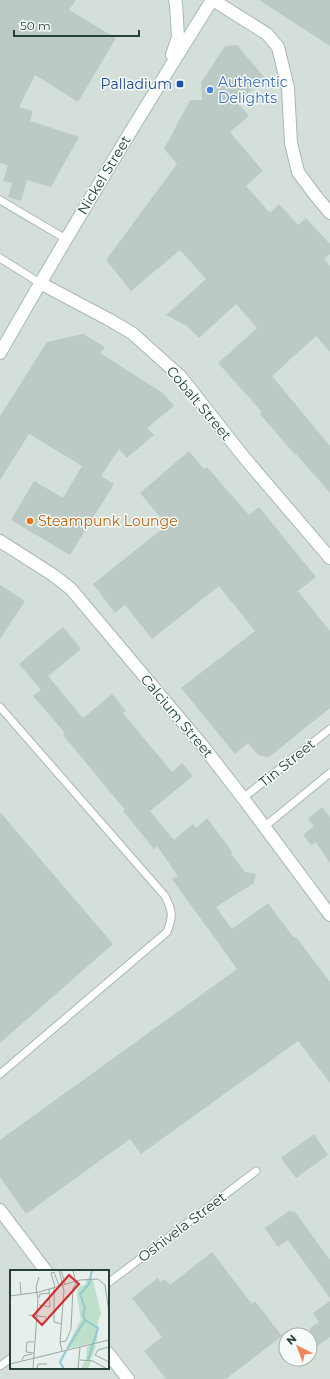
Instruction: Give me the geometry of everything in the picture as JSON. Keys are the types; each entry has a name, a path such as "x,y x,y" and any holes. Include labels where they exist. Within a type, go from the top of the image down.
{"street":[{"path":"166,73 178,37 175,0"},
{"path":"213,0 267,34 278,47 288,88 291,143 298,172 330,213"},
{"name":"Nickel Street","path":"0,353 66,239 166,73 213,0"},
{"name":"Cobalt Street","path":"40,283 132,333 181,378 243,456 330,558"},
{"name":"Calcium Street","path":"0,541 53,575 71,589 202,745 330,915"},
{"path":"0,1210 45,1270"},
{"path":"109,1354 128,1379"}],"lane":[{"path":"0,200 66,239"},
{"path":"0,258 40,283"},
{"path":"0,706 165,896 171,909 172,919 168,932 0,1074"},
{"name":"Tin Street","path":"243,798 330,729"},
{"path":"264,827 330,772"},
{"name":"Oshivela Street","path":"109,1282 256,1171"},
{"path":"0,1366 10,1359"}],"shaded area":[{"path":"0,0 330,0 330,1379 0,1379"}],"building":[{"path":"0,0 76,0 69,10 116,38 78,102 35,75 19,107 33,111 30,121 79,137 51,187 27,180 21,201 8,197 12,183 3,181 8,165 0,163"},
{"path":"259,0 330,0 330,46"},
{"path":"237,45 265,78 237,102 249,116 230,132 263,171 246,186 270,213 279,204 298,225 306,218 330,244 330,254 324,259 330,266 330,352 316,336 272,376 330,446 330,493 296,454 295,455 260,414 262,412 218,363 257,328 236,304 199,338 187,326 166,315 206,279 180,250 131,291 106,260 177,164 164,149 190,100 202,100 201,83 225,46"},
{"path":"83,334 105,347 100,353 163,393 174,406 147,428 154,435 127,458 119,449 101,476 114,484 70,555 11,520 34,481 63,498 82,466 29,434 0,480 0,416 47,342"},
{"path":"189,451 204,469 207,467 249,515 259,507 316,577 298,591 330,631 330,708 269,757 258,755 248,743 235,754 181,688 255,631 219,586 152,639 125,605 115,613 93,584 167,525 140,493"},
{"path":"0,585 25,601 0,639"},
{"path":"63,627 81,649 48,676 83,718 112,694 126,711 123,713 172,772 182,763 193,776 150,811 174,840 193,824 196,828 207,818 245,872 256,874 254,883 216,907 232,929 268,903 330,982 330,1083 298,1041 141,1154 130,1139 26,1214 0,1177 0,1140 237,969 172,879 178,876 157,846 154,849 123,811 125,810 63,735 65,733 33,696 41,690 19,664"},
{"path":"322,807 330,817 330,863 316,842 311,845 303,835 314,826 308,819"},
{"path":"0,812 113,944 0,1043"},
{"path":"314,1134 328,1155 296,1178 281,1158"},
{"path":"289,1211 295,1212 330,1260 330,1298 288,1240 278,1247 265,1228"},
{"path":"212,1252 252,1304 255,1301 278,1331 278,1339 226,1379 166,1379 144,1351 162,1337 132,1298 158,1278 160,1282 165,1279 170,1285"},
{"path":"330,1301 330,1337 318,1345 318,1327 312,1327 319,1322 313,1313"}],"place":[{"name":"Palladium","path":"180,84"},
{"name":"Authentic Delights","path":"210,90"},
{"name":"Steampunk Lounge","path":"30,521"}]}
